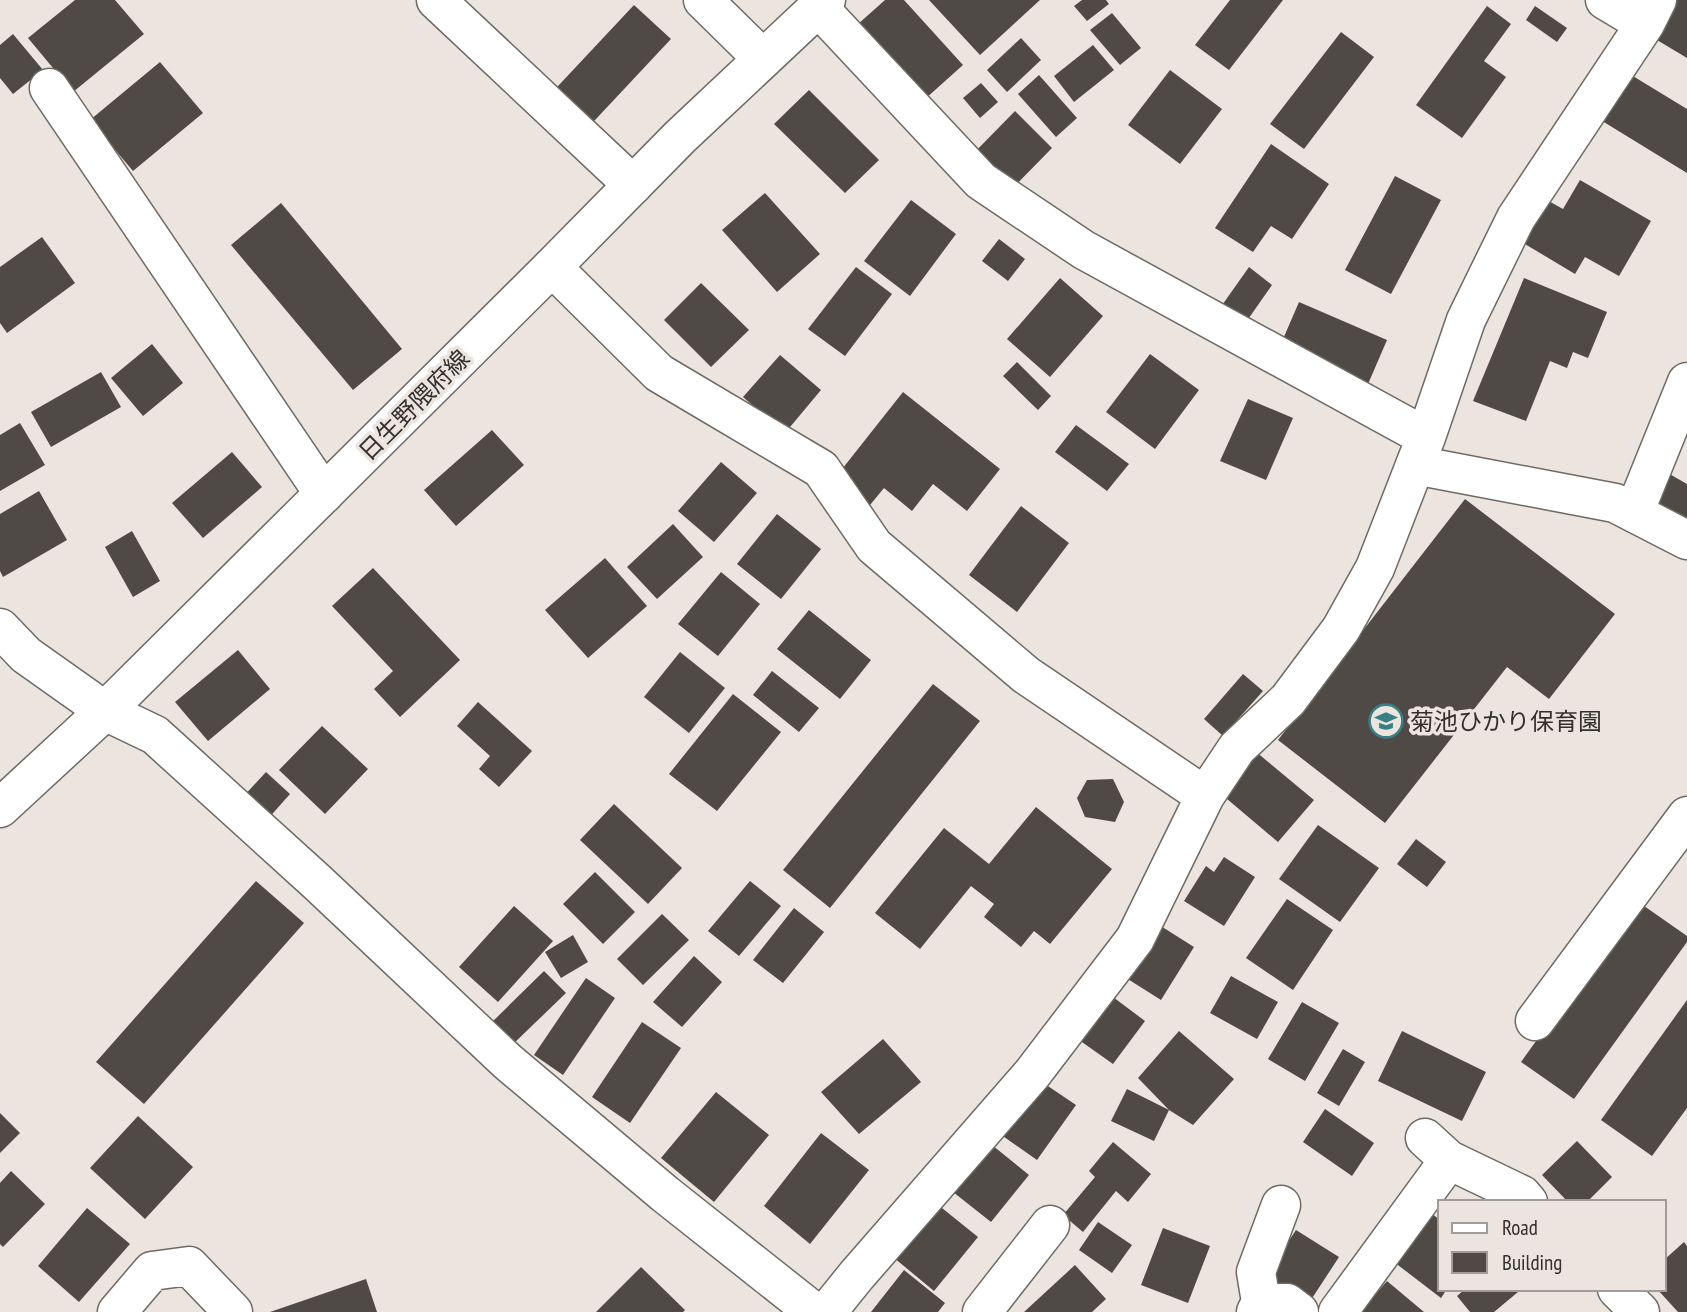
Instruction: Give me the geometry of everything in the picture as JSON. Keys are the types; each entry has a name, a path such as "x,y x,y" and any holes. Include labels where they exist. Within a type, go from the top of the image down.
{"street":[{"path":"436,0 633,185"},
{"path":"703,0 763,59"},
{"path":"827,1312 1032,1074 1135,939 1205,796 1237,748 1287,699 1341,629 1375,568 1466,320 1516,218 1651,12 1605,0"},
{"path":"822,4 981,181 1084,250 1420,451 1615,503 1687,540"},
{"name":"日生野隈府線","path":"0,808 105,711 680,137 822,4"},
{"path":"49,88 324,494"},
{"path":"552,267 659,373 821,469 874,546 1026,675 1205,796"},
{"path":"1634,513 1687,382"},
{"path":"0,628 26,655 105,711 155,734 317,881 508,1062 676,1203 814,1312"},
{"path":"1535,1021 1687,816"},
{"path":"1338,1312 1437,1149 1522,1195 1526,1200"},
{"path":"1281,1205 1256,1272 1259,1307 1287,1303 1299,1312"},
{"path":"982,1312 1050,1225"},
{"path":"117,1312 152,1271 189,1266 233,1312"},
{"path":"1619,1291 1640,1312"}],"building":[{"path":"75,0 115,0 144,34 73,92 28,38"},
{"path":"885,0 904,0 963,65 906,116 839,41"},
{"path":"929,0 1040,0 980,55"},
{"path":"1082,0 1106,0 1109,4 1087,21 1074,6"},
{"path":"1230,0 1283,0 1229,70 1195,45"},
{"path":"1668,0 1687,0 1687,58 1647,34"},
{"path":"634,5 671,39 581,135 544,101"},
{"path":"1487,6 1511,24 1484,61 1506,77 1462,138 1416,105"},
{"path":"1535,6 1567,28 1557,42 1526,20"},
{"path":"1112,13 1141,48 1120,65 1090,30"},
{"path":"1341,32 1374,57 1304,149 1270,124"},
{"path":"13,34 43,70 13,94 0,78 0,45"},
{"path":"1021,38 1041,60 1007,92 987,70"},
{"path":"1093,45 1114,70 1074,102 1054,76"},
{"path":"160,62 203,113 133,171 90,120"},
{"path":"1170,70 1222,109 1180,164 1128,125"},
{"path":"1623,70 1687,109 1687,173 1594,116"},
{"path":"1039,75 1077,118 1056,137 1018,94"},
{"path":"981,83 998,102 980,118 963,98"},
{"path":"809,90 879,160 845,193 774,124"},
{"path":"1015,111 1052,148 1006,195 969,158"},
{"path":"1271,144 1329,184 1292,239 1271,226 1253,252 1215,228"},
{"path":"1395,176 1441,200 1391,294 1345,270"},
{"path":"1580,180 1651,221 1619,276 1585,257 1575,274 1520,241 1545,199 1563,209"},
{"path":"765,193 820,254 777,292 722,230"},
{"path":"911,200 956,234 910,296 864,261"},
{"path":"281,203 402,349 353,390 231,245"},
{"path":"42,237 75,283 7,333 0,323 0,267"},
{"path":"999,239 1025,259 1008,281 982,261"},
{"path":"856,267 892,294 845,356 808,329"},
{"path":"1249,267 1272,285 1237,335 1213,318"},
{"path":"1060,278 1103,316 1050,377 1007,339"},
{"path":"1524,278 1607,312 1588,358 1573,352 1567,368 1550,361 1526,421 1473,401"},
{"path":"701,283 749,330 711,367 664,320"},
{"path":"1299,302 1387,340 1365,391 1277,353"},
{"path":"152,344 183,383 143,416 111,378"},
{"path":"1150,354 1199,390 1155,449 1106,412"},
{"path":"780,355 821,390 785,433 743,397"},
{"path":"1017,362 1051,396 1038,410 1003,376"},
{"path":"101,372 121,407 51,447 31,412"},
{"path":"903,392 1000,469 967,511 933,484 912,511 884,488 870,505 835,478"},
{"path":"1248,399 1293,418 1266,480 1220,461"},
{"path":"20,423 45,465 0,491 0,435"},
{"path":"1076,425 1129,464 1107,491 1055,452"},
{"path":"492,430 524,465 456,526 424,490"},
{"path":"232,452 262,487 203,538 172,503"},
{"path":"721,462 757,493 714,542 678,511"},
{"path":"1666,472 1687,484 1687,534 1644,509"},
{"path":"39,491 67,540 3,577 0,571 0,514"},
{"path":"1465,499 1615,614 1549,699 1507,667 1385,823 1278,740"},
{"path":"1021,506 1069,543 1017,612 969,575"},
{"path":"777,514 821,549 781,599 737,564"},
{"path":"673,524 703,557 657,599 627,567"},
{"path":"132,531 160,581 133,597 105,547"},
{"path":"605,558 647,606 588,658 545,610"},
{"path":"373,568 460,660 400,717 374,689 393,671 332,606"},
{"path":"721,572 760,604 718,656 678,624"},
{"path":"809,610 871,660 840,699 777,649"},
{"path":"238,650 270,689 208,741 175,702"},
{"path":"680,652 725,688 689,733 644,697"},
{"path":"772,671 819,708 799,732 753,695"},
{"path":"1243,674 1263,691 1223,736 1204,719"},
{"path":"933,684 980,721 830,908 783,870"},
{"path":"733,694 781,732 717,811 669,774"},
{"path":"478,702 532,751 499,787 479,769 490,756 457,726"},
{"path":"322,726 368,769 325,814 279,770"},
{"path":"1255,751 1314,800 1278,842 1220,793"},
{"path":"266,772 290,794 266,821 241,799"},
{"path":"1113,779 1124,802 1115,822 1085,817 1077,798 1087,780"},
{"path":"614,804 682,868 648,904 580,840"},
{"path":"1036,807 1112,869 1050,944 1034,931 1021,947 984,917 994,904 971,886 920,949 875,913 944,828 989,864"},
{"path":"1318,825 1379,868 1340,922 1279,879"},
{"path":"1416,839 1446,862 1427,887 1397,864"},
{"path":"1224,857 1255,877 1224,926 1184,901 1206,866 1214,872"},
{"path":"595,872 635,912 603,944 563,904"},
{"path":"256,881 304,923 144,1104 96,1062"},
{"path":"750,881 781,906 739,956 708,931"},
{"path":"1287,899 1333,930 1293,990 1246,958"},
{"path":"1637,901 1687,936 1687,942 1574,1099 1521,1062"},
{"path":"514,906 553,941 498,1002 459,967"},
{"path":"794,908 824,932 783,983 753,960"},
{"path":"662,914 689,940 643,985 617,959"},
{"path":"1156,923 1194,947 1161,1000 1123,976"},
{"path":"573,935 588,962 561,978 545,952"},
{"path":"694,956 722,982 682,1027 653,1002"},
{"path":"544,971 566,993 509,1048 488,1026"},
{"path":"1231,976 1278,1002 1257,1039 1210,1013"},
{"path":"586,978 615,998 563,1075 534,1055"},
{"path":"1105,991 1145,1021 1113,1064 1072,1035"},
{"path":"1687,1000 1687,1108 1652,1156 1601,1120"},
{"path":"1302,1002 1339,1023 1305,1081 1268,1059"},
{"path":"642,1022 681,1048 630,1123 592,1097"},
{"path":"1179,1031 1234,1079 1193,1125 1169,1110 1138,1078"},
{"path":"1402,1031 1486,1072 1462,1121 1378,1081"},
{"path":"883,1039 921,1082 859,1134 821,1092"},
{"path":"1343,1049 1365,1062 1339,1106 1317,1093"},
{"path":"1039,1080 1076,1105 1037,1160 1000,1134"},
{"path":"1127,1089 1169,1110 1154,1141 1111,1121"},
{"path":"716,1092 769,1135 714,1202 661,1158"},
{"path":"1325,1109 1374,1143 1352,1176 1303,1142"},
{"path":"0,1113 20,1133 0,1153"},
{"path":"138,1116 193,1167 145,1219 90,1168"},
{"path":"821,1133 869,1170 810,1244 764,1206"},
{"path":"987,1141 1029,1175 991,1222 948,1188"},
{"path":"1577,1141 1612,1177 1589,1200 1566,1200 1542,1175"},
{"path":"1113,1142 1151,1174 1128,1202 1116,1191 1083,1232 1063,1215 1095,1177 1089,1171"},
{"path":"11,1171 45,1204 3,1247 0,1244 0,1183"},
{"path":"937,1204 978,1237 934,1291 893,1257"},
{"path":"87,1208 130,1244 79,1302 38,1266"},
{"path":"1431,1213 1438,1218 1438,1291 1446,1291 1441,1298 1394,1262"},
{"path":"1098,1222 1132,1245 1112,1273 1079,1250"},
{"path":"1163,1228 1210,1246 1188,1303 1141,1285"},
{"path":"1296,1230 1339,1257 1307,1306 1264,1278"},
{"path":"1684,1242 1687,1246 1687,1312 1678,1312 1659,1291 1666,1291 1666,1258"},
{"path":"1075,1265 1106,1299 1092,1312 1024,1312"},
{"path":"641,1267 685,1310 596,1312"},
{"path":"904,1270 945,1303 938,1312 871,1312"},
{"path":"366,1279 377,1312 270,1312"},
{"path":"1387,1281 1424,1312 1360,1312"},
{"path":"1463,1291 1518,1292 1494,1312 1470,1312 1457,1296"}],"place":[{"name":"菊池ひかり保育園","path":"1386,721"}]}
